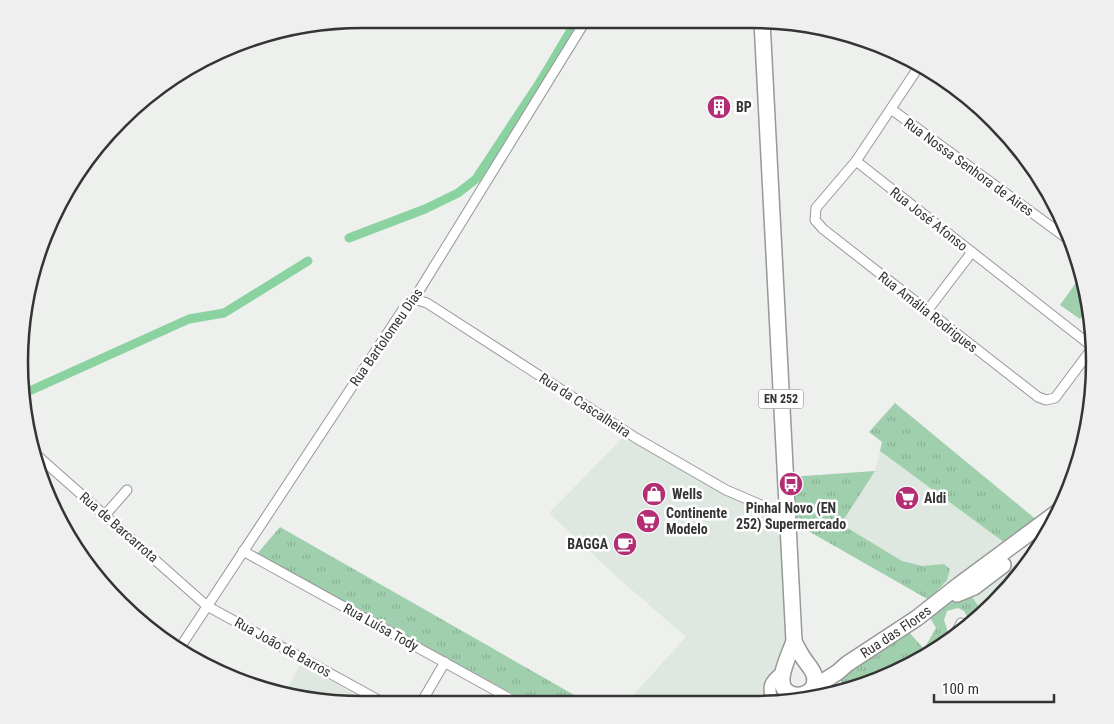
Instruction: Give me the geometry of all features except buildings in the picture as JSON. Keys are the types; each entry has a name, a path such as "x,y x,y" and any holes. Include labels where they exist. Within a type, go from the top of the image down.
{"main road":[{"name":"EN 252","path":"762,28 794,642 783,674"},
{"name":"Rua das Flores","path":"813,691 847,664 918,618 1047,520"},
{"name":"Rua das Flores","path":"944,598 964,592 977,585 1037,536"},
{"name":"EN 252","path":"794,642 816,676 811,691"},
{"path":"793,694 785,689 783,674 792,662 800,661 819,667 847,664"}],"street":[{"name":"Rua Bartolomeu Dias","path":"182,644 404,308 414,299 581,28"},
{"path":"856,160 916,71"},
{"name":"Rua Nossa Senhora de Aires","path":"890,109 1061,234"},
{"name":"Rua José Afonso","path":"856,160 1086,342"},
{"name":"Rua Amália Rodrigues","path":"856,160 816,208 815,220 823,229 1038,397 1046,400 1054,398 1086,358"},
{"path":"927,311 972,252"},
{"name":"Rua da Cascalheira","path":"414,299 427,302 636,438 726,490 761,505 780,519 788,535"},
{"name":"Rua de Barcarrota","path":"42,460 207,606"},
{"path":"104,515 127,490"},
{"path":"761,505 779,504 786,493"},
{"name":"Rua Luísa Tody","path":"243,551 506,696"},
{"name":"Rua João de Barros","path":"207,606 371,696"},
{"path":"425,696 445,662"},
{"path":"771,696 769,687 772,680 783,674 787,695"}],"shaded area":[{"path":"631,429 723,487 766,517 781,530 788,643 788,695 636,696 634,694 686,637 617,577 549,513"},
{"path":"880,451 1005,543 946,588 841,524 875,471"},
{"path":"1022,559 989,599 979,607 972,597"},
{"path":"301,663 357,696 318,694 288,688"}],"green space":[{"path":"1077,282 1083,315 1080,319 1060,305"},
{"path":"895,403 1038,521 1005,543 880,451 882,442 869,432"},
{"path":"875,471 841,524 902,561 922,566 944,564 950,569 947,580 929,600 796,524 789,477"},
{"path":"280,527 576,696 517,696 257,554"},
{"path":"972,597 980,607 968,617 964,611 958,608 947,611 944,620 947,633 924,649 936,628 929,616 950,602"},
{"path":"908,631 924,649 880,671 843,684 840,680"}],"waterway":[{"path":"349,238 425,209 458,193 476,179 540,82 572,28"},
{"path":"29,391 189,319 224,313 308,261"}],"place":[{"name":"BP","path":"719,107"},
{"name":"Pinhal Novo (EN 252) Supermercado","path":"791,484"},
{"name":"Wells","path":"654,494"},
{"name":"Aldi","path":"907,498"},
{"name":"Continente Modelo","path":"648,521"},
{"name":"BAGGA","path":"625,544"}]}
